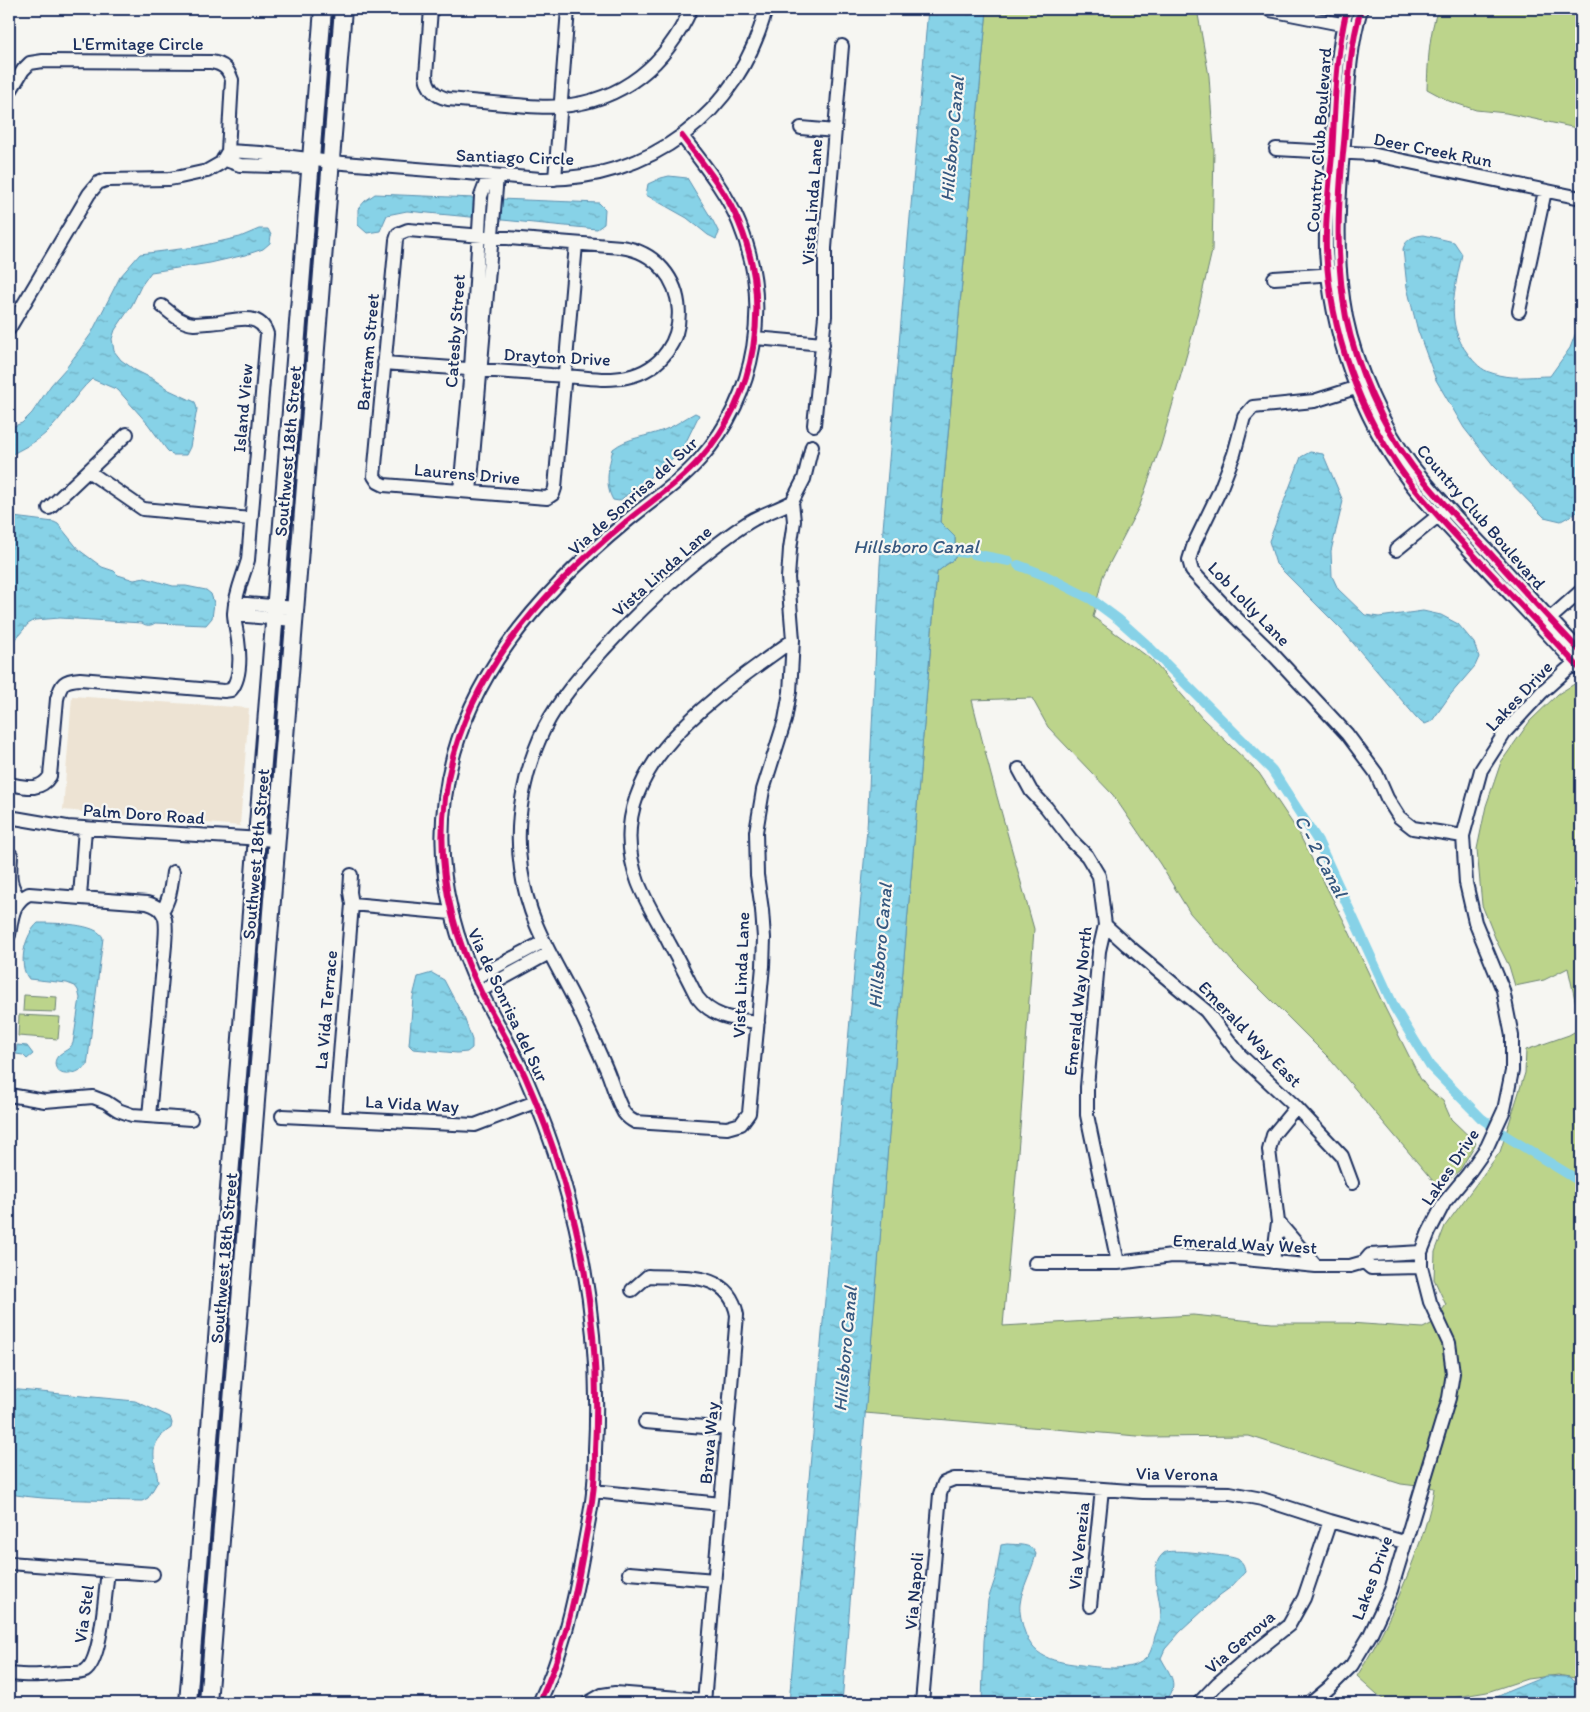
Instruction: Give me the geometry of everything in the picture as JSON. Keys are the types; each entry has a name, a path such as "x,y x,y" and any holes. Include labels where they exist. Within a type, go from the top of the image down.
{"main road":[{"name":"Southwest 18th Street","path":"188,1703 323,9"},
{"name":"Southwest 18th Street","path":"208,1703 343,9"}],"street":[{"path":"431,9 426,76 427,83 435,94 448,99 560,107 599,99 635,81 668,50 691,9"},
{"path":"554,179 568,9"},
{"name":"Santiago Circle","path":"331,162 554,179 588,176 627,166 664,148 682,136 712,110 737,78 753,48 766,9"},
{"name":"Country Club Boulevard","path":"1347,9 1351,55 1337,154 1339,214 1335,274 1338,330 1362,386 1378,432 1409,481 1443,512 1580,660"},
{"name":"Country Club Boulevard","path":"1349,26 1360,9"},
{"path":"1270,10 1349,26"},
{"name":"Vista Linda Lane","path":"814,425 823,344 826,298 825,248 842,46"},
{"name":"L'Ermitage Circle","path":"9,93 23,70 30,63 43,61 218,63 229,71 232,80 225,155"},
{"name":"Vista Linda Lane","path":"801,128 835,131"},
{"name":"Via de Sonrisa del Sur","path":"539,1703 549,1684 574,1600 594,1491 596,1388 593,1331 585,1272 566,1186 551,1139 525,1076 480,991 459,939 451,912 442,845 444,799 453,754 461,728 480,686 509,642 561,583 625,522 681,478 699,460 714,442 739,398 747,375 755,338 757,310 753,269 744,237 732,207 682,136"},
{"name":"Deer Creek Run","path":"1276,149 1337,154 1371,154 1581,198"},
{"path":"9,329 89,194 98,183 117,179 169,179 180,177 206,171 221,162 225,155 261,153 311,163 331,162"},
{"name":"Catesby Street","path":"485,237 479,222 481,196 493,175"},
{"name":"Catesby Street","path":"465,492 485,237 492,221 495,196 493,175"},
{"path":"1519,311 1545,191"},
{"name":"Drayton Drive","path":"384,363 611,379 627,377 642,372 666,354 676,333 679,318 678,302 674,287 665,270 642,252 628,248 408,230"},
{"name":"Bartram Street","path":"378,482 374,476 396,240 398,234 408,230"},
{"path":"565,376 576,244"},
{"path":"1274,278 1335,274"},
{"name":"Island View","path":"9,784 36,787 47,781 50,776 57,699 61,686 66,682 80,679 224,690 231,690 235,685 239,652 235,609 248,560 267,334 261,322 247,319 194,324 175,317 162,306"},
{"path":"755,338 823,344"},
{"name":"Laurens Drive","path":"378,482 384,485 547,498 553,494 555,488 565,376"},
{"name":"Lob Lolly Lane","path":"1362,386 1314,402 1253,407 1244,417 1234,454 1220,490 1194,544 1189,560 1192,571 1347,734 1376,773 1399,816 1413,828 1464,836"},
{"path":"49,508 127,434"},
{"path":"792,502 804,479 812,446"},
{"path":"88,471 143,509 251,519"},
{"name":"Vista Linda Lane","path":"792,502 794,521 788,578 793,640 791,684 785,720 763,790 756,832 757,875 764,938 751,1107 746,1119 741,1124 727,1128 635,1122 624,1114 594,1042 536,927 526,894 521,868 519,834 522,800 527,774 535,750 550,719 569,690 588,666 663,589 689,566 736,530 754,519 792,502"},
{"path":"1396,550 1443,512"},
{"path":"1545,623 1581,591"},
{"path":"235,609 295,614"},
{"path":"758,1022 722,1017 710,1011 697,997 637,881 631,857 630,831 636,796 647,773 661,752 687,723 710,702 793,640"},
{"name":"Lakes Drive","path":"1311,1703 1352,1665 1370,1635 1391,1590 1449,1398 1453,1374 1449,1343 1430,1302 1421,1267 1421,1252 1444,1203 1487,1147 1504,1110 1512,1070 1512,1036 1503,990 1475,922 1466,883 1464,836 1481,770 1506,731 1542,692 1580,660"},
{"name":"Emerald Way North","path":"1019,769 1031,792 1087,856 1100,876 1104,925 1099,951 1087,1087 1087,1115 1118,1263"},
{"name":"Palm Doro Road","path":"9,818 67,827 277,840"},
{"path":"80,897 85,828"},
{"path":"11,855 10,882 12,889 20,900"},
{"path":"162,911 170,896 173,872"},
{"name":"La Vida Terrace","path":"335,1118 352,904 350,892 352,874"},
{"path":"9,935 14,908 20,900 29,894 147,903 154,905 162,911 166,920 165,945 149,1116"},
{"path":"352,904 451,912"},
{"name":"Emerald Way East","path":"1104,925 1206,1011 1240,1055 1296,1107 1342,1156 1352,1183"},
{"path":"475,978 546,948"},
{"path":"480,991 546,948"},
{"path":"9,1095 45,1101 93,1097 106,1102 125,1114 191,1120"},
{"name":"La Vida Way","path":"282,1116 474,1125 535,1102"},
{"path":"1273,1262 1278,1222 1269,1150 1273,1135 1296,1107"},
{"path":"1278,1222 1316,1266"},
{"name":"Emerald Way West","path":"1035,1263 1118,1263 1172,1256 1233,1258 1316,1266 1350,1266 1364,1262 1370,1256 1421,1252"},
{"name":"Emerald Way West","path":"1364,1262 1371,1268 1421,1267"},
{"name":"Brava Way","path":"632,1290 648,1276 700,1278 720,1286 730,1296 736,1308 737,1322 704,1702"},
{"path":"645,1422 728,1429"},
{"name":"Via Verona","path":"944,1484 954,1479 969,1479 1142,1492 1230,1493 1262,1499 1404,1542"},
{"name":"Via Napoli","path":"922,1703 940,1494 944,1484"},
{"name":"Via Venezia","path":"1090,1606 1102,1489"},
{"path":"594,1491 721,1504"},
{"name":"Via Genova","path":"1199,1703 1238,1665 1289,1625 1304,1598 1330,1520"},
{"name":"Via Stel","path":"9,1563 154,1574"},
{"name":"Via Stel","path":"9,1674 39,1676 78,1674 86,1671 95,1658 97,1649 108,1571"},
{"path":"629,1572 714,1580"},
{"path":"588,1703 602,1695 615,1693 704,1702"}],"shaded area":[{"path":"72,696 249,708 240,826 63,810"}],"green space":[{"path":"987,9 1197,9 1209,76 1214,149 1212,251 1192,336 1161,445 1140,505 1103,576 1093,617 1151,659 1202,718 1259,773 1297,830 1345,923 1420,1078 1429,1090 1443,1101 1451,1119 1476,1143 1460,1170 1439,1188 1328,1057 1233,962 1190,913 1160,864 1113,795 1048,727 1032,698 972,700 1034,929 1020,1129 1003,1326 1193,1315 1272,1323 1349,1323 1423,1328 1431,1324 1446,1305 1434,1279 1435,1252 1445,1226 1500,1152 1525,1073 1526,1050 1569,1035 1581,1028 1581,1683 1575,1678 1558,1675 1527,1679 1487,1692 1446,1699 1387,1703 1357,1676 1379,1637 1404,1583 1424,1529 1434,1488 1401,1484 1249,1436 1149,1437 865,1413 937,572 955,558 955,537 940,523"},
{"path":"1438,9 1581,9 1581,129 1506,113 1476,110 1449,101 1427,89 1431,38"},
{"path":"1576,683 1581,686 1581,1027 1568,968 1544,980 1515,986 1509,966 1482,905 1477,849 1486,806 1501,762 1530,721 1558,694"},
{"path":"24,995 57,997 56,1012 23,1011"},
{"path":"19,1015 60,1017 58,1039 18,1036"}],"water":[{"name":"Hillsboro Canal","path":"928,9 987,9 940,522 955,537 955,558 937,572 842,1703 789,1703 867,829 880,564"},
{"path":"669,176 687,178 719,233 716,239 687,218 646,195 648,184"},
{"path":"375,194 599,203 605,209 604,224 597,229 407,211 387,215 380,231 367,233 358,225 358,209"},
{"path":"259,229 268,229 271,235 270,243 263,249 210,263 151,272 115,330 112,339 114,351 121,360 169,390 195,402 197,409 190,447 186,455 172,455 118,390 92,379 46,433 33,443 9,456 9,428 22,423 32,413 51,385 67,367 91,334 120,277 140,254 196,247 240,237"},
{"path":"1424,235 1454,242 1462,254 1454,293 1453,306 1456,330 1468,354 1481,368 1488,372 1521,377 1550,376 1570,348 1581,319 1581,510 1561,521 1544,517 1494,466 1464,428 1436,380 1418,331 1407,287 1403,249 1410,239"},
{"path":"695,413 699,415 682,450 619,501 613,500 608,481 613,449 631,440 668,428"},
{"path":"1310,452 1323,454 1343,501 1331,551 1332,576 1338,589 1365,615 1379,617 1423,611 1441,615 1458,624 1474,643 1479,657 1475,666 1451,694 1432,721 1425,724 1416,717 1342,630 1276,564 1269,541 1301,457"},
{"path":"9,502 13,517 58,524 79,550 102,567 114,571 118,575 134,580 145,578 173,586 186,586 206,590 211,594 214,603 212,618 206,625 155,623 145,625 142,623 60,618 35,620 28,624 9,647 9,624 14,617 9,579"},
{"path":"38,923 74,925 93,929 103,938 87,1066 71,1074 59,1072 55,1062 58,1056 73,1043 80,998 75,986 67,983 29,979 25,973 23,958 26,942 29,934"},
{"path":"432,973 444,980 465,1020 472,1040 472,1048 467,1052 457,1053 413,1049 409,1045 413,997 418,977"},
{"path":"17,1045 27,1046 33,1054 27,1059 23,1055 16,1054"},
{"path":"9,1389 135,1401 170,1417 171,1428 163,1434 155,1445 154,1457 158,1481 148,1498 142,1501 75,1500 9,1494"},
{"path":"1001,1545 1028,1546 1036,1554 1020,1604 1022,1621 1028,1641 1034,1649 1049,1658 1095,1667 1117,1668 1132,1666 1144,1660 1148,1655 1161,1618 1156,1570 1157,1562 1164,1553 1183,1551 1232,1557 1241,1561 1245,1572 1231,1587 1180,1632 1165,1649 1161,1658 1173,1685 1169,1697 1164,1703 1083,1703 1036,1697 1015,1697 1005,1703 982,1703 984,1641 988,1600 996,1576"},
{"path":"1546,1676 1569,1677 1581,1688 1581,1703 1457,1703 1487,1702"}],"waterway":[{"path":"943,550 965,553"},
{"name":"C - 2 Canal","path":"974,554 1009,561"},
{"name":"C - 2 Canal","path":"1018,565 1044,575 1091,599 1118,619 1146,644 1272,770 1318,841 1394,1007 1430,1066 1481,1118 1506,1136 1581,1182"}],"cycle path":[{"path":"1347,9 1338,63 1326,249 1334,310 1350,370 1375,428 1408,480 1446,525 1581,670"},
{"path":"1361,9 1353,42 1349,76 1340,187 1339,230 1340,274 1346,317 1356,356 1381,415 1413,467 1450,511 1581,652"},
{"path":"539,1703 554,1667 566,1630 592,1500 595,1472 596,1402 590,1306 572,1212 559,1166 525,1076 470,969 454,921 448,897 443,848 445,798 453,756 467,716 486,678 509,643 564,578 627,521 692,468 719,434 735,406 746,377 753,347 756,316 755,284 749,253 739,223 728,200 682,136"}]}
